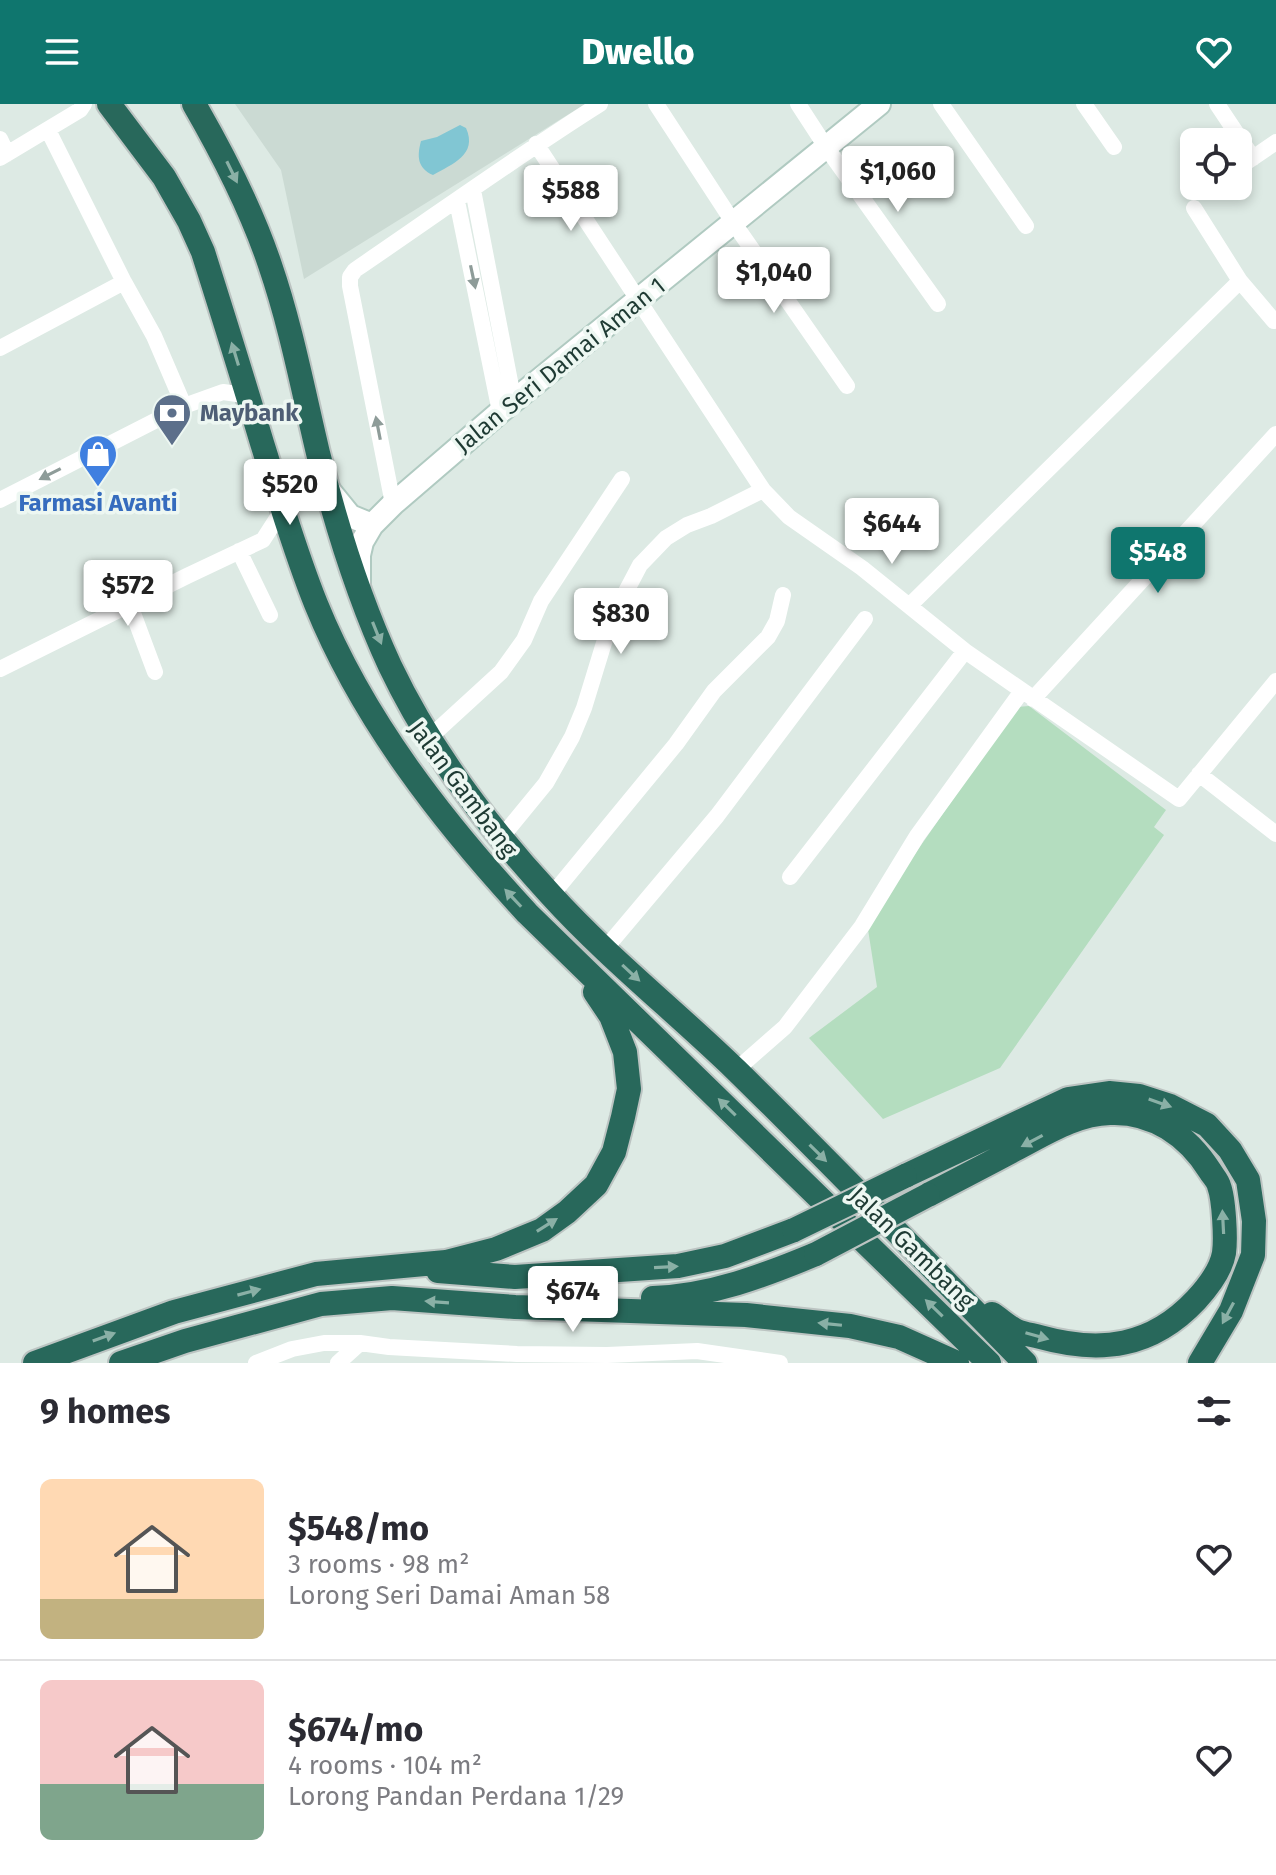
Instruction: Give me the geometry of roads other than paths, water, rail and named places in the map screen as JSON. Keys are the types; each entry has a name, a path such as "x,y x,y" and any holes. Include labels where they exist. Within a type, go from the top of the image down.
{"highway":[{"name":"Jalan Gambang","path":"194,104 223,153 271,267 296,354 327,488 359,588 391,667 430,737 483,818 551,896 736,1070 1025,1363"},
{"name":"Jalan Gambang","path":"113,110 164,177 189,221 203,252 283,509 317,605 350,673 389,739 423,788 483,865 527,913 989,1363"},
{"path":"35,1363 188,1308 316,1274 446,1262 496,1249 542,1230 567,1212 596,1185 614,1152 629,1089 625,1052 611,1016 569,953"},
{"path":"392,1268 515,1277 678,1266 725,1256 794,1230 1068,1099 1109,1093 1139,1096 1170,1106 1207,1125 1230,1150 1248,1180 1254,1221 1253,1255 1231,1311 1200,1363"},
{"path":"515,1307 682,1297 734,1285 816,1254 1076,1118 1110,1113 1136,1115 1162,1123 1184,1138 1204,1161 1219,1186 1224,1221 1224,1254 1214,1276 1184,1313 1139,1340 1085,1347 1016,1330 947,1283"},
{"path":"121,1363 185,1341 321,1304 392,1298 515,1307 746,1315 850,1326 899,1337 957,1363"}],"street":[{"path":"393,504 350,277 355,270 536,144 600,104"},
{"path":"656,104 733,222 847,386"},
{"path":"798,104 938,304"},
{"name":"Jalan Seri Damai Aman 1","path":"359,588 362,542 372,525 393,504 507,407 879,104"},
{"path":"941,104 1026,226"},
{"path":"1084,104 1114,147"},
{"path":"1217,104 1253,158 1276,142"},
{"path":"2,151 48,130 82,107 105,112 113,110"},
{"path":"48,130 154,336 184,406"},
{"path":"536,144 763,490 789,517 862,568 965,651 1179,799 1276,681"},
{"path":"473,190 507,407"},
{"path":"457,201 507,407"},
{"path":"1194,208 1240,281 1274,321"},
{"path":"909,606 1240,281"},
{"path":"0,348 124,282"},
{"path":"0,500 184,406 223,392 249,398"},
{"path":"736,1070 785,1027 853,939 917,836 1028,695 1276,434"},
{"path":"430,737 501,672 524,640 541,601 622,479"},
{"path":"327,488 350,516 372,525"},
{"path":"501,838 546,783 572,737 611,620 640,565 666,538 687,525 763,490"},
{"path":"0,669 263,540 283,509"},
{"path":"263,540 281,544 299,556"},
{"path":"239,551 270,615"},
{"path":"551,896 676,744 714,691 768,637 777,621 783,595"},
{"path":"130,605 155,672"},
{"path":"605,949 717,816 865,619"},
{"path":"790,877 965,651"},
{"path":"1199,774 1276,834"},
{"path":"256,1363 292,1349 324,1343 360,1343 512,1358 604,1359 697,1351 780,1363"},
{"path":"338,1363 360,1343"}],"water":[{"path":"460,125 466,128 469,137 466,152 433,175 428,172 420,161 421,141"}],"place":[{"name":"Maybank","path":"172,447"},
{"name":"Farmasi Avanti","path":"98,488"}]}
